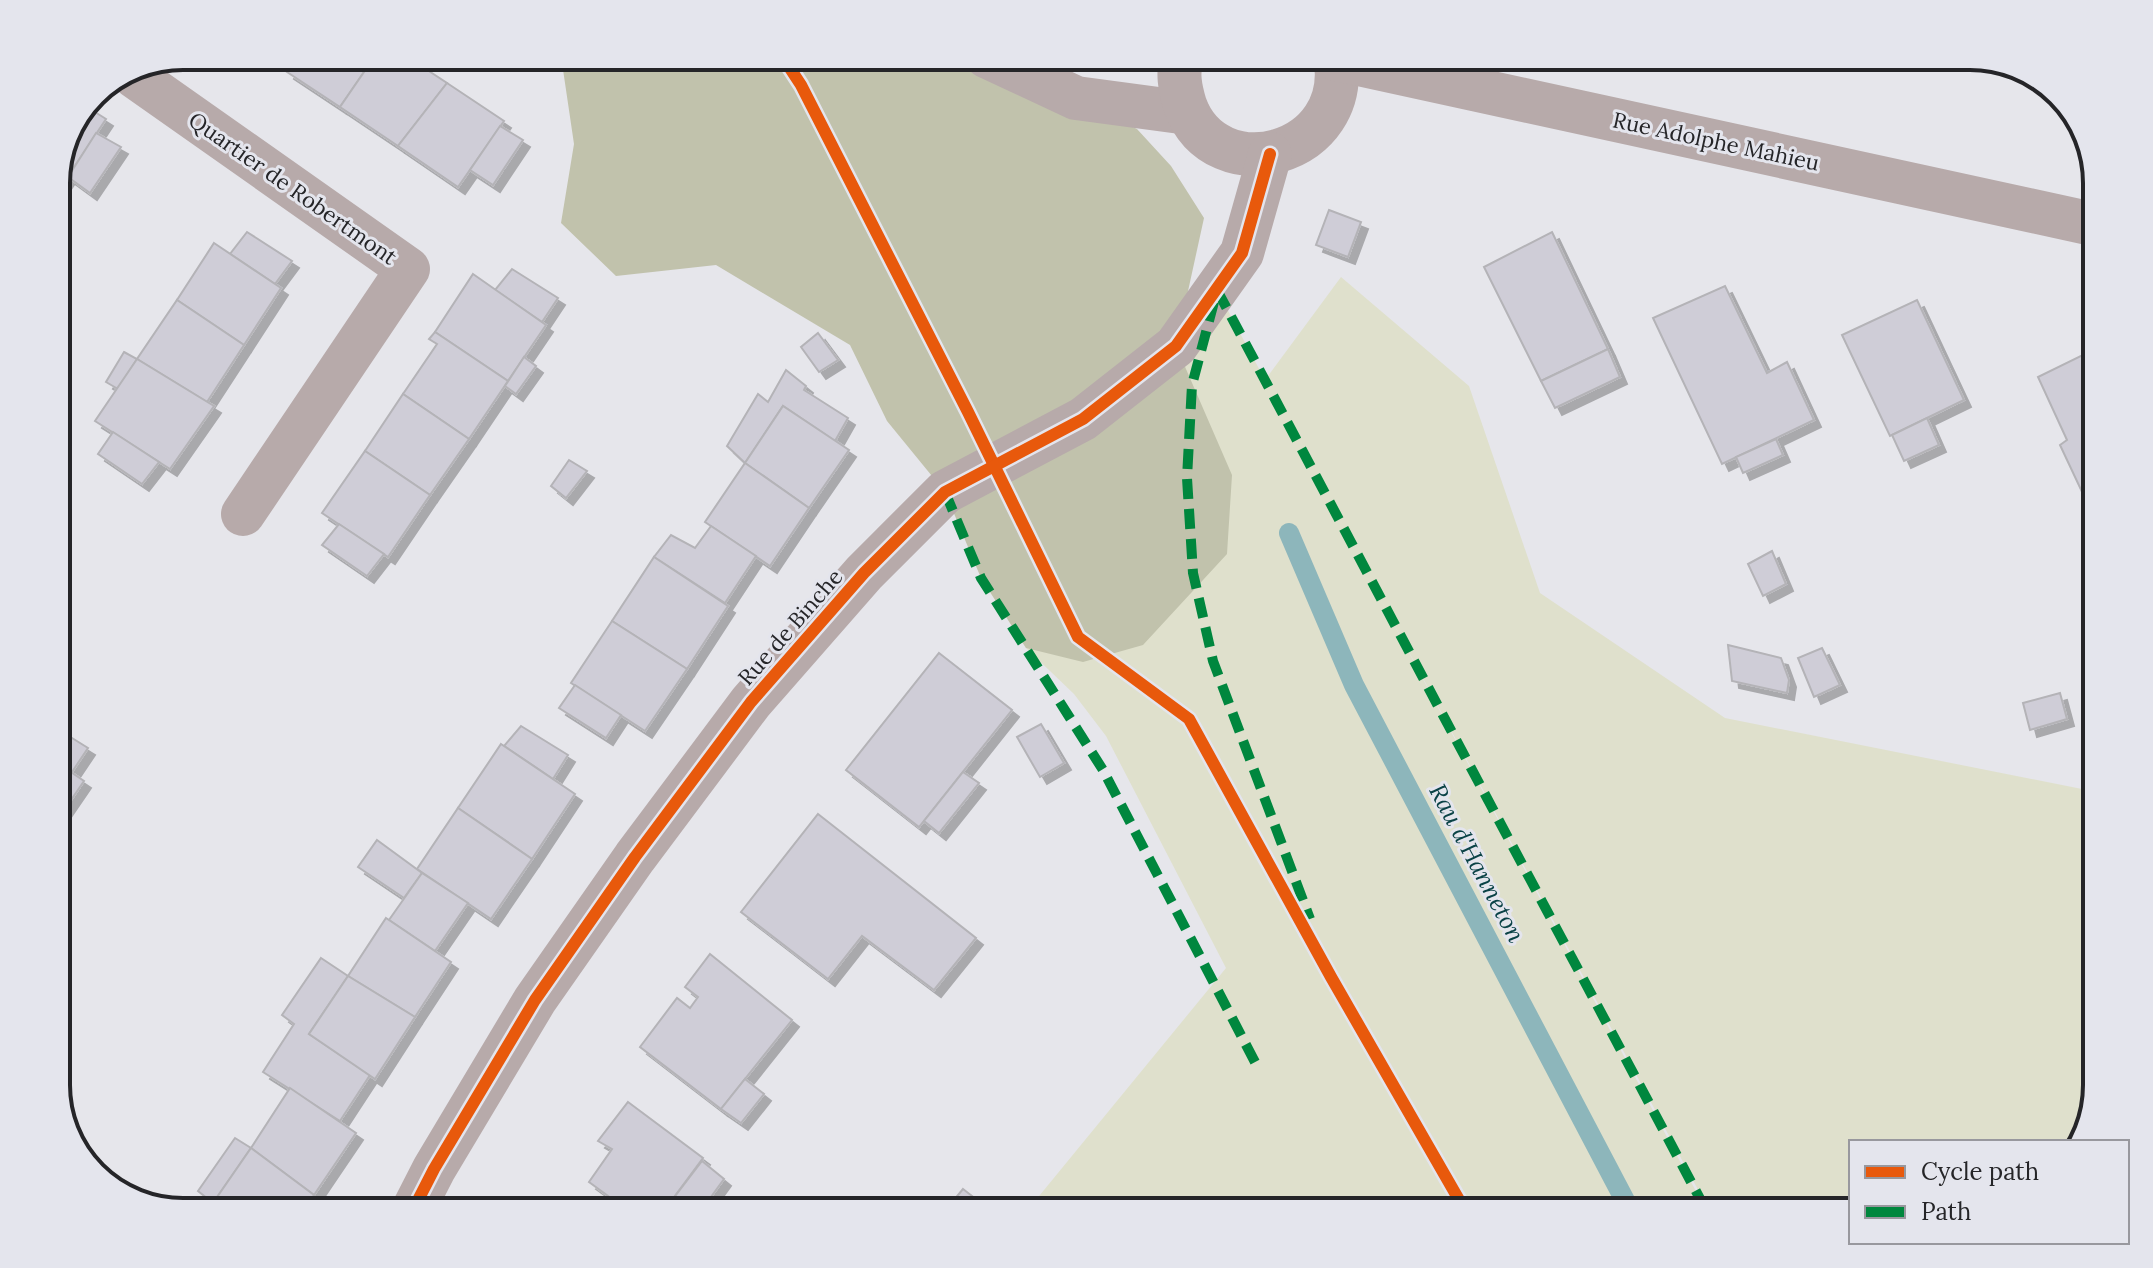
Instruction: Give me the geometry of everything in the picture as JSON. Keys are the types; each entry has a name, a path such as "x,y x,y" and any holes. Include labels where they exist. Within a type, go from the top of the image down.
{"street":[{"path":"1016,70 1076,98 1188,113"},
{"path":"1181,70 1179,87 1188,113 1203,133 1223,147 1245,154 1270,154 1294,146 1316,130 1330,109 1337,84 1336,70"},
{"name":"Rue Adolphe Mahieu","path":"1394,70 2083,222"},
{"name":"Quartier de Robertmont","path":"139,79 408,269 243,514"},
{"name":"Rue de Binche","path":"419,1198 535,1000 635,857 751,702 864,573 945,492 1083,419 1176,346 1242,253 1270,154"}],"green space":[{"path":"563,70 1015,70 1137,129 1171,166 1204,218 1176,346 1232,475 1227,554 1143,645 1083,662 1026,648 981,578 945,492 887,421 850,345 716,265 616,276 561,223 574,144"},
{"path":"1341,277 1469,386 1540,593 1725,718 2083,789 2083,1085 2079,1114 2069,1140 1849,1140 1849,1198 1702,1198 1375,589 1700,1198 1037,1198 1226,968 1106,736 1074,694 1026,648 981,578 1217,290 1265,380"}],"building":[{"path":"288,70 365,70 340,107"},
{"path":"365,70 427,70 447,83 398,146 340,107"},
{"path":"447,83 504,121 458,187 398,146"},
{"path":"95,112 106,119 70,173 82,133 93,114"},
{"path":"500,126 523,140 493,185 470,170"},
{"path":"96,133 121,147 90,193 70,178"},
{"path":"1329,210 1361,222 1348,257 1316,245"},
{"path":"247,232 292,261 275,284 230,254"},
{"path":"1552,232 1608,349 1541,381 1484,267"},
{"path":"214,243 281,288 244,345 177,300"},
{"path":"512,269 558,298 542,322 495,290"},
{"path":"473,274 546,325 508,381 435,332"},
{"path":"1725,286 1767,373 1787,362 1814,420 1722,464 1653,318"},
{"path":"177,300 244,345 207,402 137,359"},
{"path":"1917,300 1964,400 1890,436 1842,335"},
{"path":"435,332 508,381 469,439 403,394 437,344 429,339"},
{"path":"818,333 838,360 819,372 801,347"},
{"path":"1608,349 1620,377 1555,408 1541,381"},
{"path":"124,352 137,359 118,389 106,382"},
{"path":"2083,355 2083,494 2060,445 2067,440 2038,377"},
{"path":"524,357 536,366 516,394 505,386"},
{"path":"137,359 214,406 170,469 95,421"},
{"path":"786,370 806,386 804,390 848,418 835,441 783,406 745,463 727,446 758,394 768,402"},
{"path":"403,394 469,439 430,495 365,451"},
{"path":"783,406 849,450 809,508 745,463"},
{"path":"1927,418 1939,445 1904,461 1892,435"},
{"path":"113,432 159,462 142,484 98,454"},
{"path":"1776,439 1783,455 1743,473 1736,457"},
{"path":"365,451 430,495 388,557 322,513"},
{"path":"569,460 587,471 566,498 551,486"},
{"path":"745,463 809,508 770,566 705,522"},
{"path":"339,524 384,554 367,576 322,545"},
{"path":"711,526 756,556 725,603 654,557 671,535 695,548"},
{"path":"1772,551 1786,584 1763,596 1748,564"},
{"path":"654,557 728,606 687,669 612,621"},
{"path":"612,621 687,669 645,731 571,683"},
{"path":"1728,645 1781,658 1789,680 1787,693 1732,681"},
{"path":"1822,648 1840,685 1814,697 1798,658"},
{"path":"939,653 1012,710 919,827 846,770"},
{"path":"575,685 621,715 606,738 559,708"},
{"path":"2060,693 2067,719 2030,730 2023,703"},
{"path":"1041,724 1064,763 1040,777 1017,737"},
{"path":"521,726 568,755 553,779 504,746"},
{"path":"70,737 88,748 70,771"},
{"path":"501,744 575,794 532,859 458,808"},
{"path":"70,772 84,781 70,802"},
{"path":"963,772 979,783 939,833 924,821"},
{"path":"458,808 532,859 491,919 417,869"},
{"path":"818,814 976,938 934,990 862,936 828,979 741,912"},
{"path":"377,840 422,873 404,898 358,867"},
{"path":"422,873 468,903 435,951 389,920"},
{"path":"386,918 451,962 415,1017 348,976"},
{"path":"710,954 792,1020 721,1109 640,1047 677,998 690,1008 698,997 685,987"},
{"path":"321,958 348,976 309,1034 370,1075 340,1121 263,1072 294,1024 282,1015"},
{"path":"348,976 415,1017 375,1079 309,1034"},
{"path":"745,1079 764,1094 741,1123 721,1109"},
{"path":"290,1088 356,1133 314,1195 251,1148"},
{"path":"628,1102 703,1158 673,1198 611,1198 589,1182 612,1149 598,1141"},
{"path":"235,1138 251,1148 216,1198 207,1198 198,1191"},
{"path":"251,1148 314,1195 312,1198 216,1198"},
{"path":"702,1161 724,1179 710,1198 674,1198"},
{"path":"963,1189 975,1198 956,1198"}],"waterway":[{"name":"Rau d'Hanneton","path":"1289,533 1354,685 1624,1198"}],"marked path":[{"path":"1217,290 1700,1198"},
{"path":"1214,302 1192,385 1187,478 1193,573 1213,661 1310,919"},
{"path":"945,492 981,578 1103,770 1256,1064"}],"cycle path":[{"path":"791,70 968,412 1078,637 1189,719 1331,977 1458,1198"},
{"path":"419,1198 535,1000 635,857 751,702 864,573 945,492 1083,419 1176,346 1242,253 1270,154"}]}
